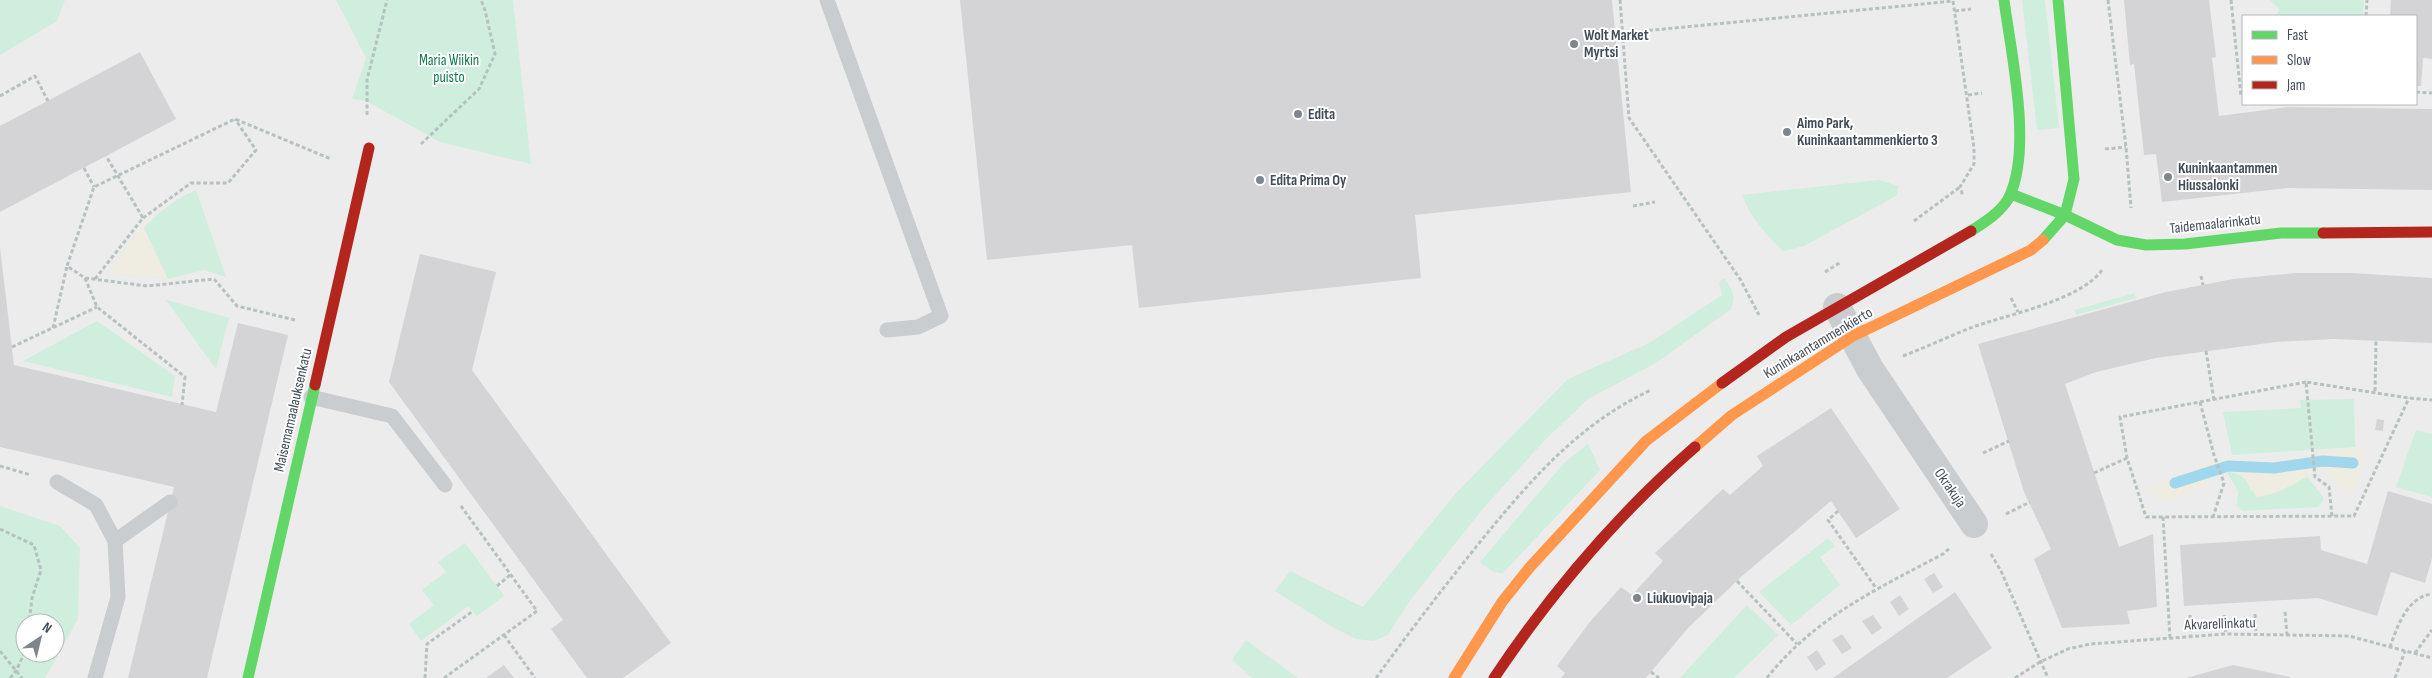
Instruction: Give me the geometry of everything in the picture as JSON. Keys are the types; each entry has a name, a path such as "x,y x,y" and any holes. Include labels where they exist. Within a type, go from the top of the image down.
{"street":[{"name":"Kuninkaantammenkierto","path":"1454,678 1502,602 1530,567 1646,441 1696,401 1786,337 1977,227 1998,211 2011,194 2021,148 2004,0"},
{"name":"Kuninkaantammenkierto","path":"1494,678 1523,635 1555,594 1655,482 1732,415 1853,336 2031,250 2044,240 2064,214 2074,179 2058,0"},
{"name":"Maisemamaalauksenkatu","path":"248,678 369,148"},
{"name":"Taidemaalarinkatu","path":"2011,194 2064,214 2117,240 2146,245 2185,244 2281,233 2432,232"},
{"name":"Okrakuja","path":"1837,306 1870,369 1974,524"}],"lane":[{"path":"827,0 941,316 918,327 887,330"},
{"path":"311,396 392,416 445,485"},
{"path":"57,482 96,505 115,541 118,597 95,678"},
{"path":"115,541 170,502"}],"path":[{"path":"369,148 367,80 387,0"},
{"path":"421,144 479,89 494,54 485,10 481,0"},
{"path":"1620,0 1629,118 1740,279 1760,316"},
{"path":"2108,0 2130,176 2132,206 2129,214"},
{"path":"2231,0 2242,96"},
{"path":"2366,15 2367,0"},
{"path":"1623,33 1953,1 1974,148 1974,164 1960,187 1964,201"},
{"path":"0,96 35,76 48,101"},
{"path":"2417,92 2432,92"},
{"path":"95,279 143,218 191,183 228,183 256,150 234,119"},
{"path":"53,328 66,266 94,188 117,176 234,119 364,172"},
{"path":"106,156 143,218"},
{"path":"84,168 94,188"},
{"path":"1632,206 1655,202"},
{"path":"1870,369 1970,328 2063,297 2091,281 2105,265"},
{"path":"66,266 85,278 147,286 214,278 237,306 327,328"},
{"path":"2200,275 2203,285"},
{"path":"85,278 96,307 185,377 182,405"},
{"path":"12,347 96,307"},
{"path":"2375,392 2376,340"},
{"path":"2206,351 2214,400"},
{"path":"2306,382 2315,477 2320,483 2328,487 2332,516"},
{"path":"2409,398 2354,516 2146,517 2127,458 2120,417 2306,382 2432,400"},
{"path":"2200,402 2214,455 2224,483 2213,517"},
{"path":"1982,453 2009,441"},
{"path":"2094,473 2127,458"},
{"path":"444,678 537,611 445,485"},
{"path":"2001,517 2030,502"},
{"path":"1838,512 1828,520 1876,588"},
{"path":"2163,518 2170,638"},
{"path":"1767,678 1797,644 1876,588 1943,554 1974,524"},
{"name":"Okrakuja","path":"1974,524 2001,571 2048,678"},
{"path":"0,529 34,545 41,570 32,598 30,613"},
{"path":"497,586 510,575"},
{"path":"1737,581 1797,644"},
{"path":"2390,647 2398,622 2414,603 2432,594"},
{"path":"425,678 427,644 473,612"},
{"path":"2285,612 2287,634"},
{"path":"2255,614 2256,634"},
{"path":"2190,615 2191,636"},
{"path":"2224,615 2226,634"},
{"path":"2415,653 2432,630"},
{"name":"Akvarellinkatu","path":"2014,678 2040,662 2068,649 2090,644 2226,634 2349,636 2432,658"},
{"path":"504,635 535,678"},
{"path":"0,651 22,678"},
{"path":"2395,678 2405,651"},
{"path":"10,678 16,672 20,663"},
{"path":"1650,672 1659,678"}],"green space":[{"path":"0,0 65,0 57,21 0,55"},
{"name":"Maria Wiikin puisto","path":"336,0 513,0 531,164 440,142 366,101 352,99 366,58"},
{"path":"2022,0 2045,0 2059,128 2037,130"},
{"path":"2270,0 2364,0 2363,15 2276,15 2280,10"},
{"path":"1879,180 1899,186 1896,196 1804,246 1783,251 1759,225 1749,211 1742,195"},
{"path":"196,190 226,277 204,270 168,279 107,273 146,225 168,206"},
{"path":"1724,278 1734,297 1730,310 1656,363 1588,399 1544,441 1481,511 1408,603 1388,635 1374,641 1356,639 1334,628 1275,591 1290,571 1363,607 1457,492 1568,379 1649,343 1722,295 1719,282"},
{"path":"2134,293 2136,298 2076,315 2075,310"},
{"path":"166,300 229,318 216,369"},
{"path":"97,321 175,376 172,397 23,361"},
{"path":"2354,399 2355,447 2232,455 2223,412 2301,408 2300,400"},
{"path":"2416,430 2432,434 2432,497 2396,487"},
{"path":"1588,444 1600,470 1502,574 1492,571 1480,562 1565,462"},
{"path":"2227,472 2242,477 2247,482 2251,491 2293,485 2307,476 2323,497 2323,501 2318,507 2242,511 2237,506 2238,491"},
{"path":"0,506 60,526 80,548 78,619 65,642 65,613 15,613 15,663 53,663 45,678 0,678"},
{"path":"1828,538 1835,546 1820,557 1840,585 1791,625 1759,592"},
{"path":"465,543 504,596 477,616 468,606 421,641 409,624 434,605 422,590 446,572 438,562"},
{"path":"1747,605 1778,635 1734,678 1680,678"},
{"path":"1246,640 1298,678 1252,678 1232,660"}],"sand":[{"path":"143,226 168,279 107,273"},
{"path":"2356,448 2364,451 2356,487 2348,495 2330,475 2322,470 2282,490 2257,497 2244,476 2235,472 2219,475 2189,494 2173,499 2159,501 2144,488 2193,471 2208,461 2299,461 2319,452"}],"building":[{"name":"Edita","path":"960,0 1612,0 1631,192 1415,215 1421,278 1139,308 1132,245 987,260"},
{"path":"2124,0 2209,0 2216,57 2212,58 2219,116 2288,107 2432,109 2432,190 2288,188 2162,202 2156,154 2144,155 2134,64 2130,65"},
{"path":"2391,0 2432,0 2432,59 2423,58 2421,86 2417,86 2417,15 2390,15"},
{"path":"140,52 176,119 0,212 0,126"},
{"path":"0,248 14,365 216,412 238,323 288,335 207,678 128,678 174,487 0,447"},
{"path":"420,254 496,272 472,370 671,643 623,678 587,678 551,629 563,620 389,382"},
{"path":"2296,273 2351,273 2432,278 2432,343 2333,339 2276,342 2156,358 2096,372 2065,384 2119,547 2153,534 2157,607 2127,611 2130,624 2062,628 2034,559 2051,549 2024,492 1978,344 2166,292 2233,279"},
{"path":"1831,408 1900,509 1856,538 1831,501 1742,576 1688,628 1646,678 1561,678 1565,673 1557,666 1589,623 1621,587 1632,595 1663,561 1655,553 1723,489 1730,495 1763,466 1757,456"},
{"path":"2377,419 2384,420 2383,431 2375,430"},
{"path":"2388,491 2432,504 2432,558 2425,583 2391,572 2377,616 2318,598 2184,606 2180,545 2320,536 2321,550 2367,564"},
{"path":"1934,573 1943,587 1933,593 1924,579"},
{"path":"1955,592 1992,648 1947,678 1833,678"},
{"path":"1900,595 1909,609 1899,616 1890,602"},
{"path":"1873,615 1882,628 1872,635 1862,621"},
{"path":"1842,634 1852,648 1842,654 1832,640"},
{"path":"1817,650 1826,664 1816,671 1807,657"},
{"path":"504,665 514,678 486,678"},
{"path":"2233,665 2290,677 2290,678 2186,678"}],"waterway":[{"path":"2175,483 2228,466 2274,468 2323,461 2353,463"}],"traffic: fast":[{"path":"1971,231 1994,215 2003,206 2010,195 2016,175 2020,126 2015,72 2004,0"},
{"path":"2043,240 2065,215 2074,179 2058,0"},
{"path":"2011,194 2065,215 2117,240 2146,245 2185,244 2281,233 2323,233"},
{"path":"248,678 315,385"}],"traffic: slow":[{"path":"1695,447 1732,415 1853,336 2031,250 2043,240"},
{"path":"1454,678 1502,602 1530,567 1646,441 1722,383"}],"traffic: jam":[{"path":"315,385 369,148"},
{"path":"1722,383 1786,337 1971,231"},
{"path":"2323,233 2432,232"},
{"path":"1494,678 1539,615 1587,556 1639,499 1695,447"}],"place":[{"name":"Wolt Market Myrtsi","path":"1574,44"},
{"name":"Edita","path":"1298,114"},
{"name":"Aimo Park, Kuninkaantammenkierto 3","path":"1787,132"},
{"name":"Kuninkaantammen Hiussalonki","path":"2168,177"},
{"name":"Edita Prima Oy","path":"1260,180"},
{"name":"Liukuovipaja","path":"1637,598"}]}
